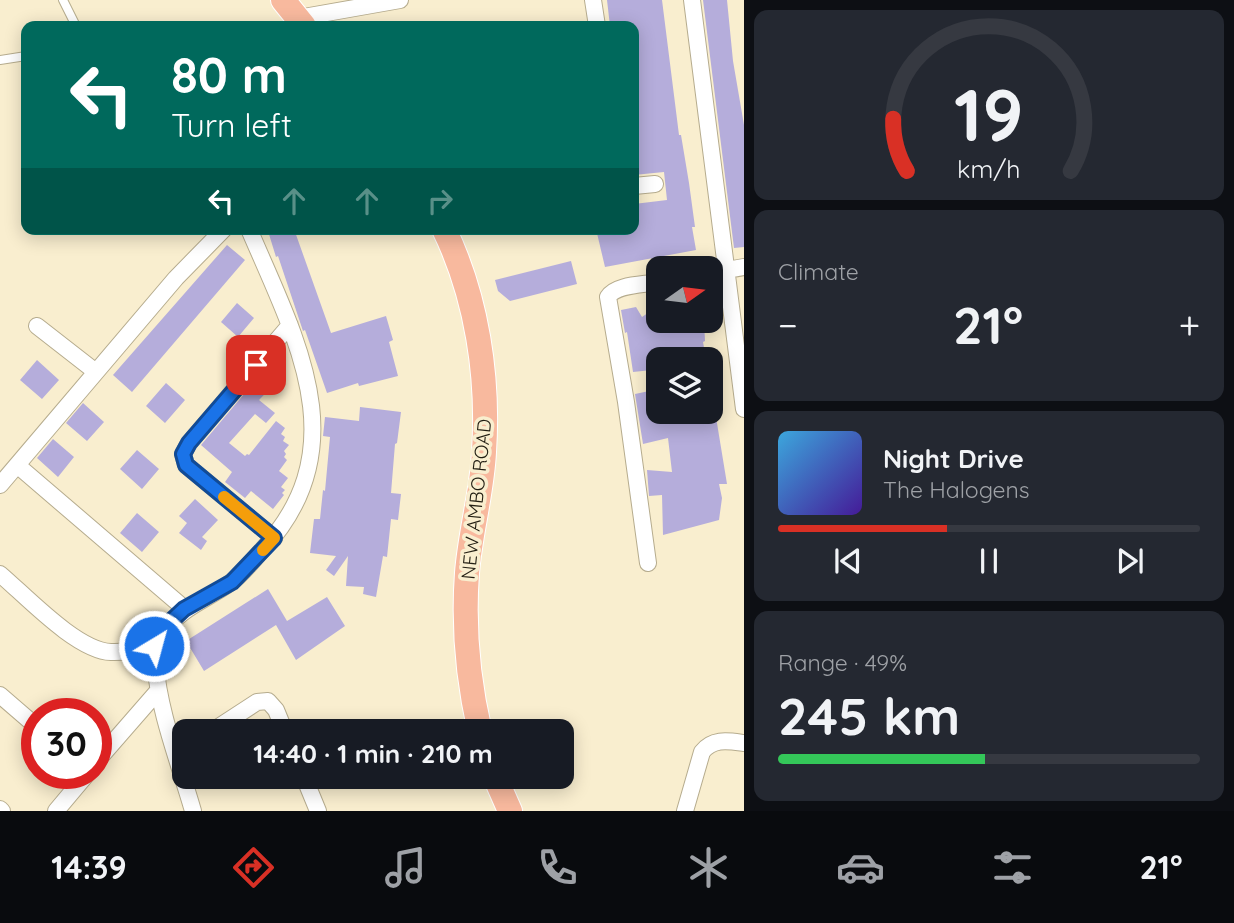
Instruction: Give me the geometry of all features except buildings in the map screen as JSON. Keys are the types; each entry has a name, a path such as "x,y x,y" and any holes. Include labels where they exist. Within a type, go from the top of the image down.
{"main road":[{"name":"NEW AMBO ROAD","path":"446,235 474,317 486,409 484,454 467,571 466,614 472,697 477,719"},
{"path":"500,789 510,811"}],"street":[{"path":"295,15 400,0"},
{"path":"593,0 596,21"},
{"path":"692,0 717,256"},
{"path":"639,186 655,184"},
{"path":"0,485 176,278 218,235"},
{"path":"172,730 157,692 154,646 169,623 184,609 232,582 274,538 292,514 303,488 312,450 314,413 310,389 290,325 252,235"},
{"path":"723,270 744,267"},
{"path":"646,284 618,289 611,292 608,298 626,402 648,563"},
{"path":"723,298 744,409"},
{"path":"274,538 186,465 183,454 189,443 290,325"},
{"path":"37,326 96,372"},
{"path":"17,465 184,609"},
{"path":"0,574 74,638 91,647 109,652 154,646"},
{"path":"112,744 157,692"},
{"path":"0,695 21,713"},
{"path":"231,719 257,702 268,701 280,719"},
{"path":"685,811 702,752 707,746 721,741 744,743"},
{"path":"56,811 74,789"},
{"path":"188,789 193,811"},
{"path":"309,789 317,811"}],"lane":[{"path":"63,0 74,21"},
{"path":"0,60 21,57"}],"slow traffic":[{"path":"224,497 274,538 263,550"}],"route":[{"path":"154,646 169,623 184,609 232,582 274,538 186,465 183,454 189,443 256,365"}]}
